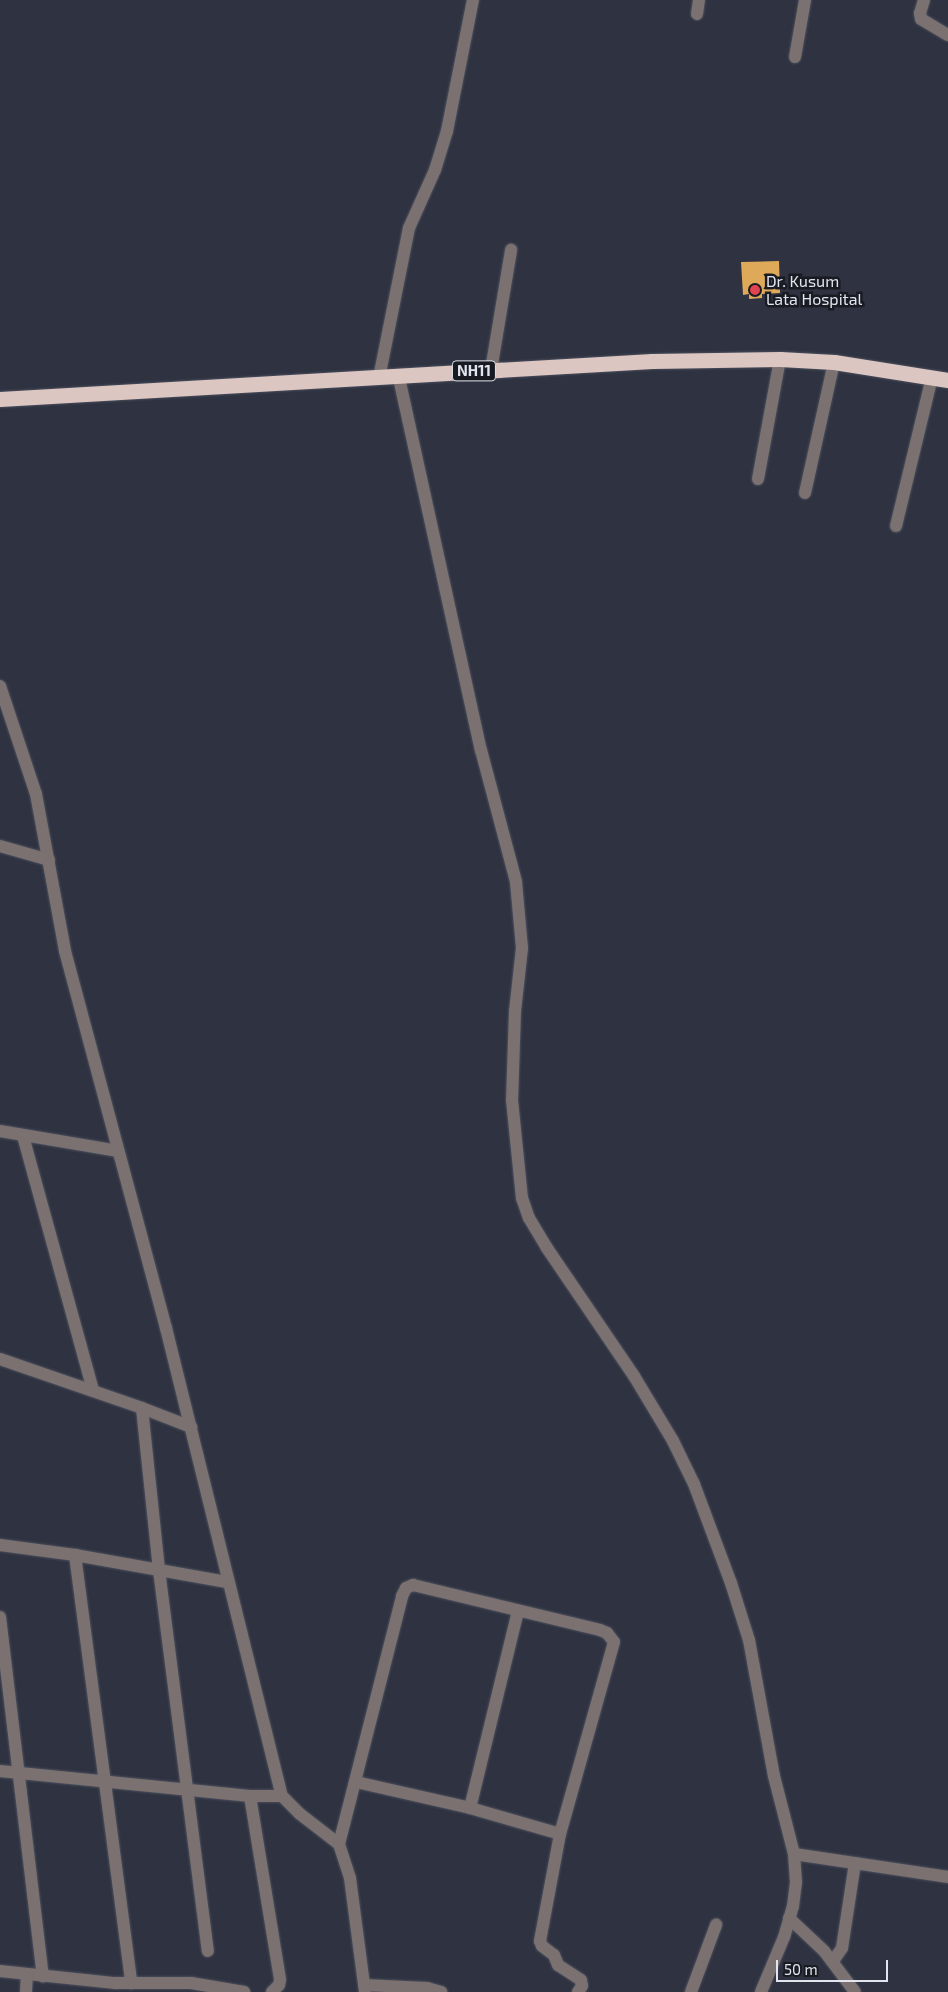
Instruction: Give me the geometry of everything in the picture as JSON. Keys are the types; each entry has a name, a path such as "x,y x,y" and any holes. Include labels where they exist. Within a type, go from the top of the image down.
{"highway":[{"name":"NH11","path":"0,399 399,378 491,370 652,361 780,358 834,362 948,380"}],"street":[{"path":"379,378 409,228 435,170 447,132 473,0"},
{"path":"697,14 700,0"},
{"path":"794,57 805,0"},
{"path":"924,0 920,20 948,35"},
{"path":"491,370 511,250"},
{"path":"758,479 780,358"},
{"path":"805,493 834,362"},
{"path":"896,526 932,377"},
{"path":"399,378 481,750 516,882 522,948 515,1011 512,1100 522,1198 530,1218 547,1248 654,1409 694,1484 731,1582 749,1640 774,1776 794,1854 796,1882 789,1918 761,1992"},
{"path":"0,686 36,794 65,951 190,1427 282,1796 300,1814 339,1844"},
{"path":"0,846 49,860"},
{"path":"0,1131 118,1151"},
{"path":"23,1136 93,1391"},
{"path":"0,1359 142,1408 190,1427"},
{"path":"142,1408 159,1570 208,1951"},
{"path":"0,1545 75,1555 228,1582"},
{"path":"75,1555 131,1983"},
{"path":"441,1992 427,1988 364,1989 350,1878 339,1844 406,1588 417,1584 518,1611 600,1630 607,1633 614,1642 560,1834 540,1941 542,1946 554,1955 558,1965 581,1980 582,1986 578,1992"},
{"path":"470,1808 518,1611"},
{"path":"0,1617 43,1976"},
{"path":"0,1771 250,1796 282,1796"},
{"path":"356,1782 470,1808 560,1834"},
{"path":"250,1796 280,1980 279,1985 272,1992"},
{"path":"794,1854 948,1877"},
{"path":"833,1961 842,1948 855,1863"},
{"path":"789,1918 833,1961 855,1992"},
{"path":"691,1992 716,1925"},
{"path":"0,1971 114,1987 131,1983 244,1992"},
{"path":"26,1992 27,1974"}],"building":[{"path":"779,261 780,293 762,294 762,298 749,299 749,294 743,295 741,262"}],"place":[{"name":"Dr. Kusum Lata Hospital","path":"755,290"}]}
